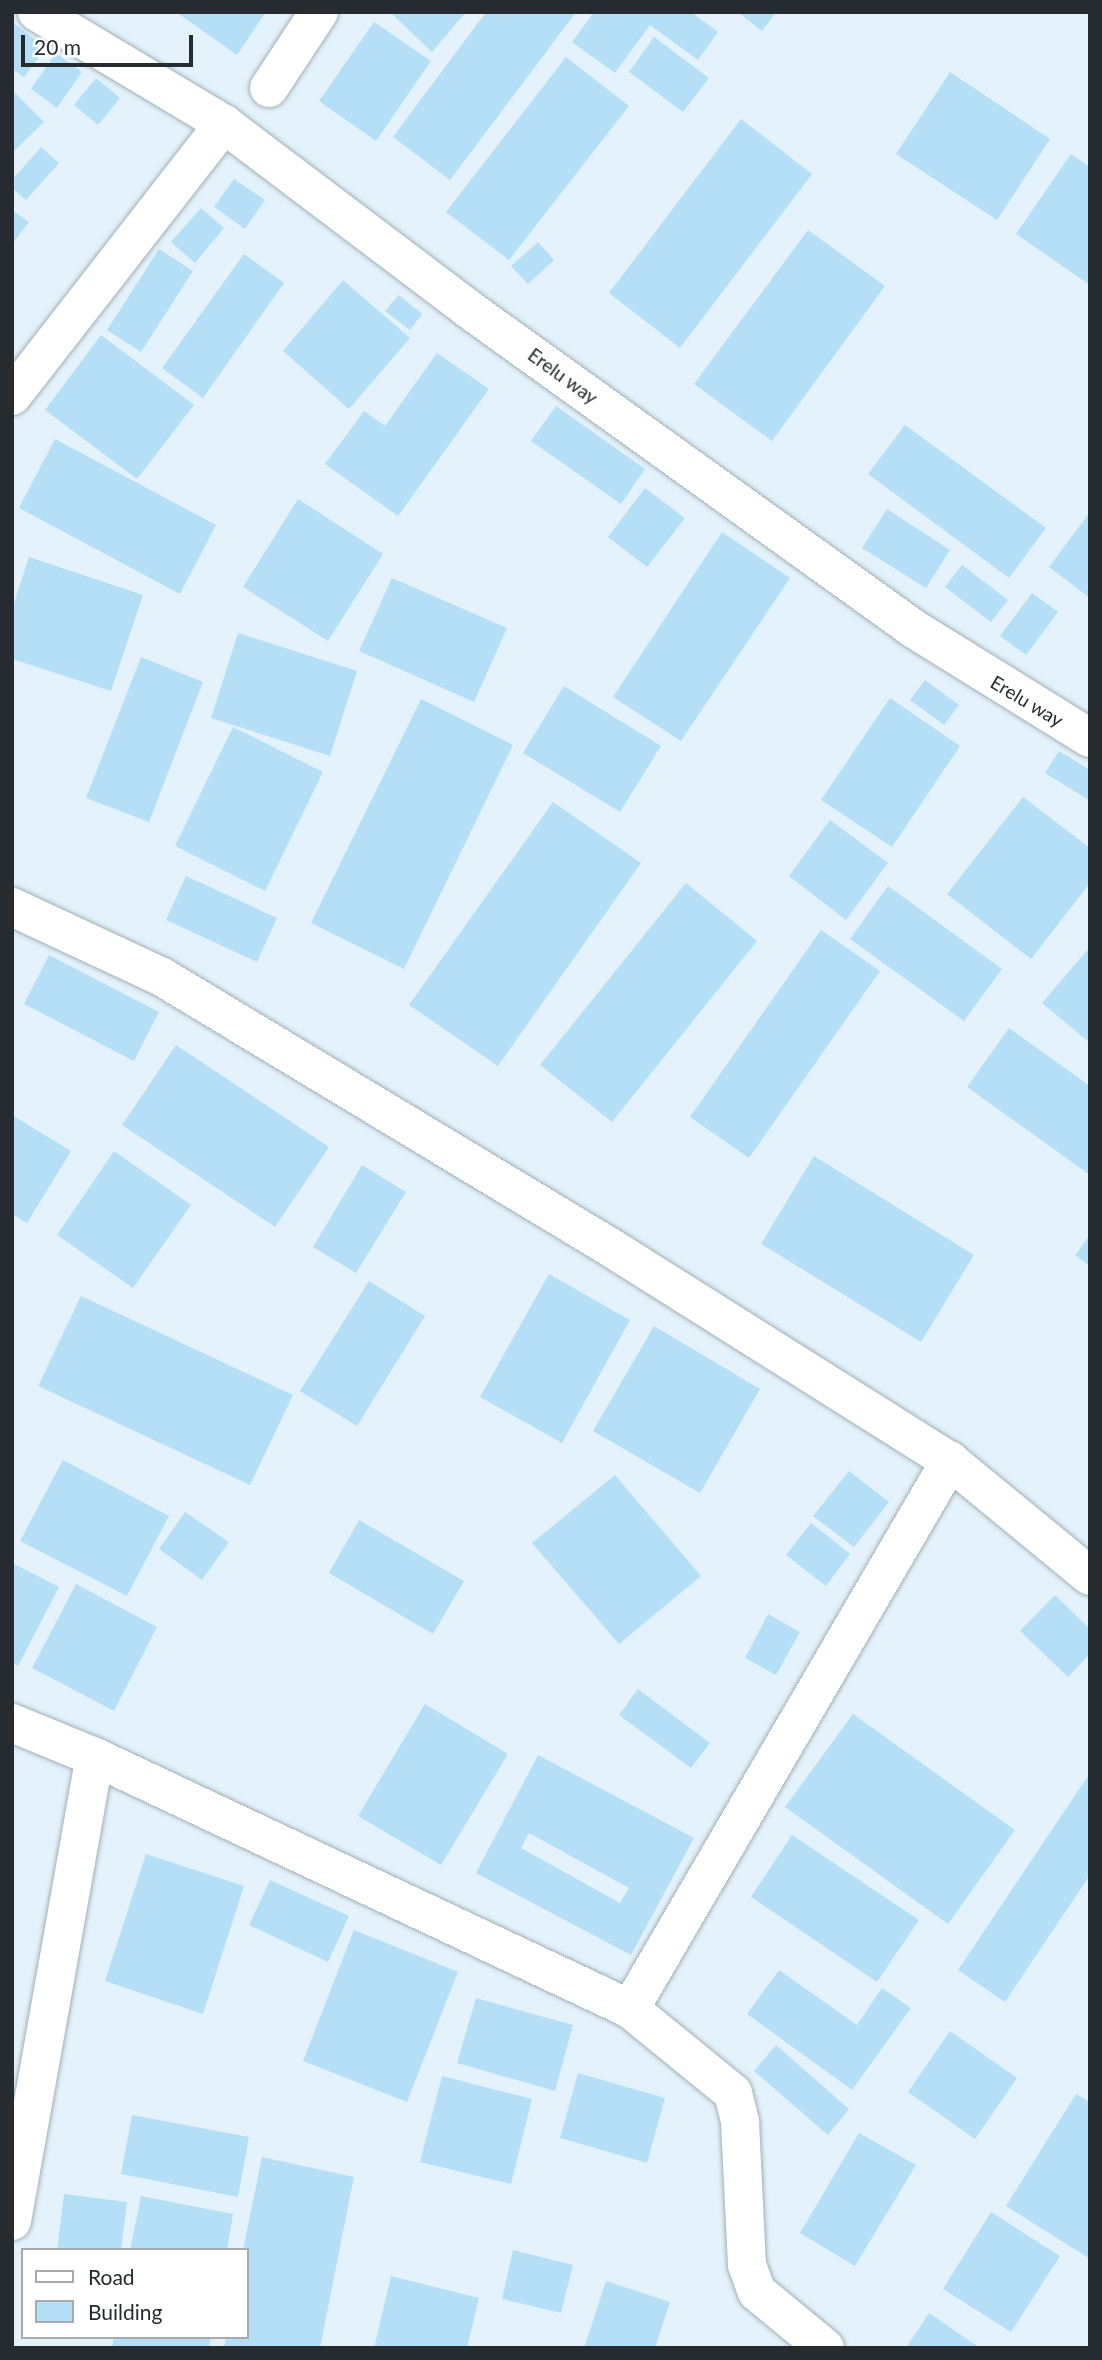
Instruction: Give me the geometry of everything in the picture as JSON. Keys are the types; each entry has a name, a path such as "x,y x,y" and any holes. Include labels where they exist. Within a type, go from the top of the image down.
{"street":[{"name":"Erelu way","path":"37,12 223,124 467,308 914,629 1090,738"},
{"path":"269,88 319,12"},
{"path":"12,396 223,124"},
{"path":"12,907 174,984 613,1249 950,1461 1090,1576"},
{"path":"630,2009 950,1461"},
{"path":"12,1723 95,1757 630,2009 733,2093 740,2122 747,2265 757,2292 825,2348"},
{"path":"12,2221 95,1757"}],"building":[{"path":"176,12 266,12 237,55"},
{"path":"390,12 466,12 432,52"},
{"path":"486,12 576,12 450,180 393,137"},
{"path":"594,12 691,12 718,32 698,60 650,25 615,73 572,42"},
{"path":"738,12 776,12 762,31"},
{"path":"12,22 46,48 24,77 12,69"},
{"path":"374,22 431,61 376,141 319,101"},
{"path":"654,37 709,78 683,112 629,72"},
{"path":"56,53 82,72 57,108 31,89"},
{"path":"566,57 629,106 509,260 446,212"},
{"path":"950,72 1050,139 997,220 896,154"},
{"path":"96,78 120,98 98,125 74,105"},
{"path":"12,90 44,122 12,153"},
{"path":"741,119 812,174 680,348 609,293"},
{"path":"41,147 59,163 26,200 12,188 12,180"},
{"path":"1071,154 1090,167 1090,285 1016,234"},
{"path":"234,179 265,200 245,229 214,207"},
{"path":"201,208 224,228 195,263 171,242"},
{"path":"12,210 29,222 12,244"},
{"path":"808,230 885,286 772,441 694,384"},
{"path":"538,242 554,260 528,284 511,266"},
{"path":"159,249 193,271 141,352 107,330"},
{"path":"244,254 284,283 203,398 162,368"},
{"path":"343,280 410,338 349,409 283,351"},
{"path":"399,295 422,314 410,330 385,311"},
{"path":"101,335 194,405 137,479 45,410"},
{"path":"437,353 489,389 398,516 325,464 364,411 385,426"},
{"path":"556,406 645,469 621,504 531,441"},
{"path":"905,425 1046,528 1009,578 868,474"},
{"path":"55,439 216,525 180,594 19,508"},
{"path":"645,488 685,518 647,567 608,537"},
{"path":"298,499 383,554 328,641 243,587"},
{"path":"887,509 950,550 926,588 862,548"},
{"path":"1090,512 1090,598 1049,567"},
{"path":"722,532 790,578 681,741 613,697"},
{"path":"29,557 143,595 111,691 12,659 12,609"},
{"path":"962,565 1008,600 991,622 945,587"},
{"path":"392,578 507,628 474,702 359,651"},
{"path":"1032,593 1058,612 1026,655 1000,636"},
{"path":"238,633 357,671 330,756 211,718"},
{"path":"141,657 203,682 149,822 86,798"},
{"path":"925,680 959,705 944,725 910,700"},
{"path":"564,686 661,746 620,812 523,753"},
{"path":"890,698 960,746 892,847 821,800"},
{"path":"421,699 513,745 404,969 311,923"},
{"path":"233,727 323,772 265,891 175,846"},
{"path":"1059,751 1090,770 1090,801 1045,773"},
{"path":"1023,797 1090,848 1090,883 1031,959 947,894"},
{"path":"553,802 641,863 498,1066 409,1005"},
{"path":"830,820 888,863 846,920 789,876"},
{"path":"186,876 277,918 257,962 166,920"},
{"path":"686,883 757,941 612,1122 540,1065"},
{"path":"888,886 1002,969 964,1021 850,939"},
{"path":"821,930 880,971 749,1158 690,1117"},
{"path":"1090,947 1090,1043 1042,1003"},
{"path":"49,955 159,1012 134,1061 24,1004"},
{"path":"1009,1028 1090,1086 1090,1175 967,1087"},
{"path":"176,1045 329,1147 275,1227 122,1125"},
{"path":"12,1115 71,1151 27,1223 12,1214"},
{"path":"114,1151 191,1205 133,1288 57,1235"},
{"path":"814,1156 974,1255 921,1342 761,1244"},
{"path":"362,1165 406,1192 356,1273 313,1247"},
{"path":"1090,1235 1090,1266 1075,1255"},
{"path":"549,1274 630,1320 562,1443 480,1397"},
{"path":"369,1281 425,1316 357,1426 300,1391"},
{"path":"81,1296 293,1395 250,1485 38,1386"},
{"path":"654,1326 760,1389 700,1493 593,1431"},
{"path":"63,1460 169,1516 127,1596 20,1541"},
{"path":"849,1471 889,1502 854,1547 813,1516"},
{"path":"615,1475 701,1576 619,1644 532,1543"},
{"path":"185,1512 229,1542 202,1580 159,1549"},
{"path":"359,1520 464,1581 433,1634 329,1573"},
{"path":"811,1523 850,1554 826,1586 786,1555"},
{"path":"12,1563 59,1587 18,1666 12,1663"},
{"path":"76,1584 157,1627 114,1711 32,1668"},
{"path":"1055,1595 1090,1629 1090,1654 1068,1677 1020,1631"},
{"path":"768,1614 800,1632 776,1675 745,1658"},
{"path":"638,1689 710,1743 691,1768 619,1715"},
{"path":"425,1704 508,1754 441,1865 358,1816"},
{"path":"853,1714 1015,1830 948,1924 785,1807"},
{"path":"538,1755 694,1838 631,1955 476,1873","holes":["529,1833 629,1888 620,1903 521,1848"]},
{"path":"1090,1773 1090,1875 1005,2002 958,1970"},
{"path":"792,1835 919,1920 877,1982 751,1897"},
{"path":"146,1854 244,1886 203,2014 105,1981"},
{"path":"270,1880 349,1916 328,1962 249,1925"},
{"path":"354,1930 458,1972 407,2102 303,2061"},
{"path":"779,1970 857,2025 882,1988 911,2008 852,2090 747,2014"},
{"path":"476,1998 573,2025 555,2091 457,2063"},
{"path":"950,2031 1017,2078 975,2139 908,2092"},
{"path":"776,2045 849,2109 828,2135 754,2071"},
{"path":"578,2073 665,2098 647,2163 560,2138"},
{"path":"442,2076 532,2099 511,2184 420,2162"},
{"path":"1076,2094 1090,2102 1090,2259 1006,2206"},
{"path":"132,2115 249,2137 238,2197 121,2174"},
{"path":"859,2133 916,2165 855,2266 800,2233"},
{"path":"262,2157 354,2177 320,2348 224,2348 226,2339 248,2339 248,2248 243,2248"},
{"path":"64,2194 127,2202 121,2248 57,2248"},
{"path":"141,2196 233,2214 227,2248 130,2248"},
{"path":"991,2212 1060,2256 1011,2332 943,2289"},
{"path":"513,2250 573,2265 561,2313 502,2299"},
{"path":"391,2276 479,2298 467,2348 374,2348"},
{"path":"606,2281 670,2302 655,2348 584,2348"},
{"path":"929,2313 980,2348 906,2348"},
{"path":"114,2339 211,2339 209,2348 112,2348"}]}
